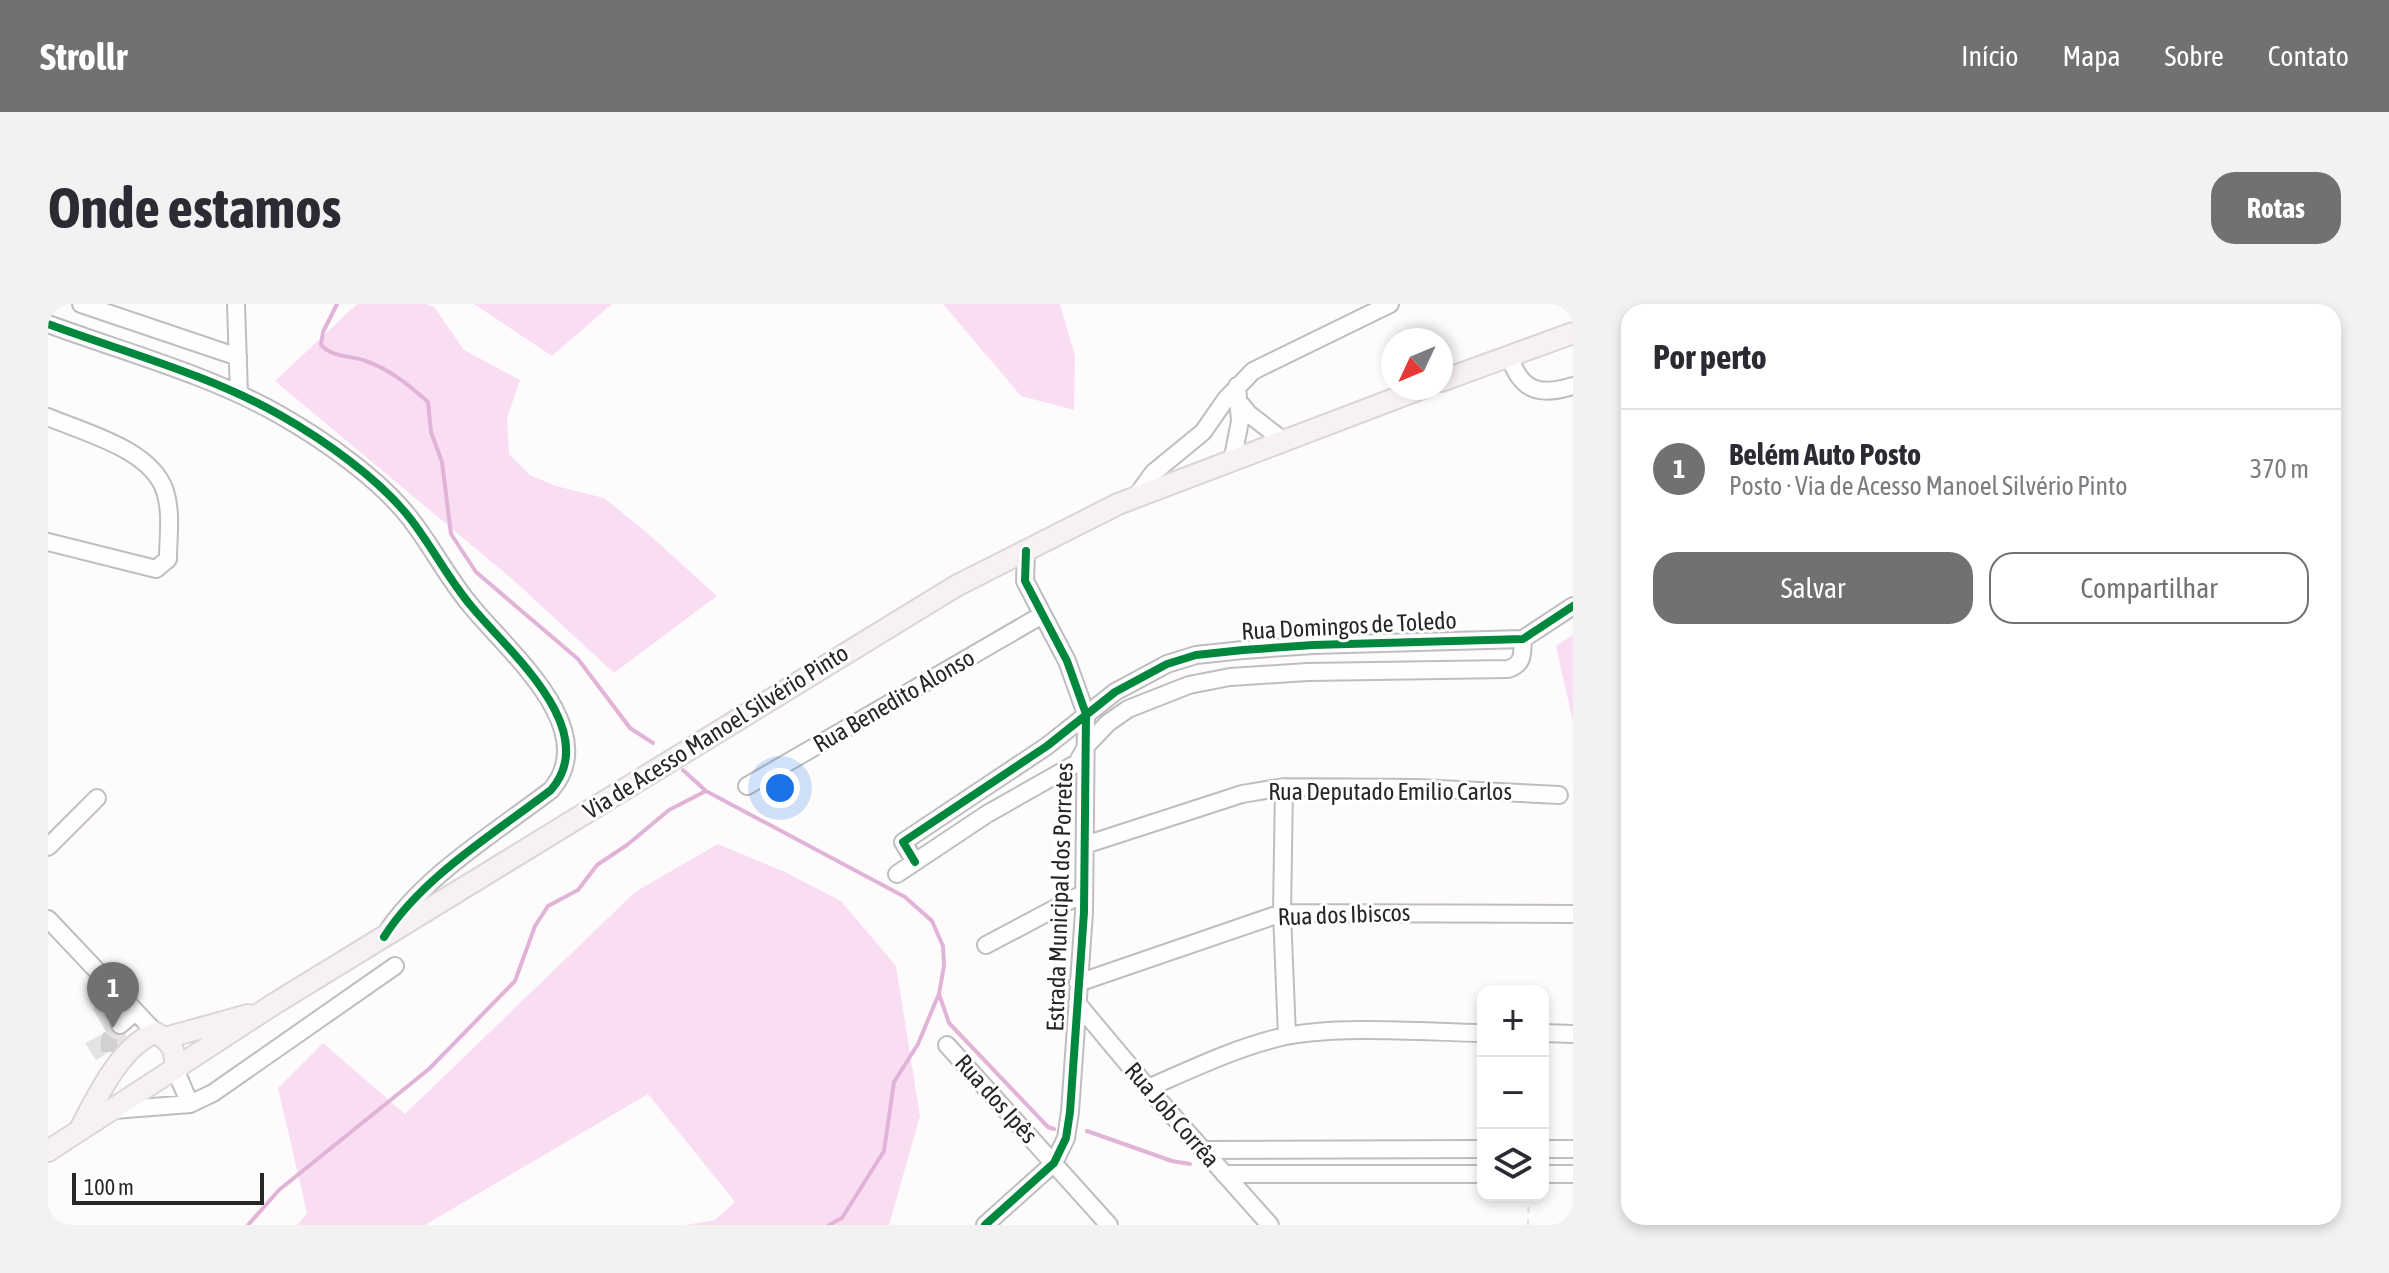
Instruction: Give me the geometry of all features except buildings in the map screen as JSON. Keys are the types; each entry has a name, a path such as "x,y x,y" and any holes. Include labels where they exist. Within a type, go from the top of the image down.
{"main road":[{"path":"1453,376 1573,333"},
{"name":"Via de Acesso Manoel Silvério Pinto","path":"48,1151 64,1137 112,1110 264,1011 936,597 1118,504 1392,400"},
{"path":"64,1137 112,1061 144,1037 161,1036 264,1011"},
{"path":"161,1036 172,1045 176,1056 175,1069"}],"street":[{"path":"81,304 238,357"},
{"path":"236,304 239,394"},
{"path":"1135,499 1153,473 1209,425 1238,394 1253,371 1390,304"},
{"path":"48,324 239,394 282,416 353,465 400,506 471,606 542,688 559,719 567,755 566,768 551,790 426,886 396,917 384,937"},
{"path":"1509,355 1519,379 1531,388 1545,392 1573,386"},
{"path":"1238,394 1249,414 1285,442"},
{"path":"1232,462 1240,421 1238,394"},
{"path":"48,417 137,455 160,479 169,513 168,559 159,568 150,569 48,542"},
{"name":"Estrada Municipal dos Porretes","path":"985,1225 1054,1163 1066,1138 1084,893 1086,714 1067,661 1025,581 1026,551"},
{"name":"Rua Domingos de Toledo","path":"915,862 903,842 1047,746 1086,714 1139,678 1179,661 1196,655 1313,645 1523,639 1573,606"},
{"name":"Rua Benedito Alonso","path":"747,786 1042,615"},
{"name":"Rua Domingos de Toledo","path":"897,874 987,814 1077,763 1087,745 1108,723 1128,709 1189,685 1230,677 1307,672 1508,669 1518,665 1522,659 1523,639"},
{"path":"1225,652 1230,677"},
{"path":"1179,661 1189,685"},
{"path":"1284,787 1282,913 1287,1036"},
{"name":"Rua Deputado Emilio Carlos","path":"1085,845 1242,794 1284,787 1418,788 1559,795"},
{"path":"48,847 97,798"},
{"path":"986,945 1084,893"},
{"name":"Rua dos Ibiscos","path":"1078,983 1282,913 1573,914"},
{"path":"48,919 161,1036"},
{"path":"112,1110 190,1104 213,1093 395,966"},
{"name":"Rua Job Corrêa","path":"1077,1003 1270,1225"},
{"path":"120,1025 135,1012"},
{"path":"1148,1088 1287,1036 1338,1032 1477,1033"},
{"path":"1549,1033 1573,1034"},
{"name":"Rua dos Ipês","path":"947,1045 1109,1225"},
{"path":"175,1069 190,1104"},
{"path":"48,1158 64,1137"},
{"path":"1203,1150 1477,1149"},
{"path":"1549,1149 1573,1149"},
{"path":"1224,1174 1477,1174"},
{"path":"1549,1174 1573,1174"}],"path":[{"path":"1528,1225 1529,1201"}],"shaded area":[{"path":"357,304 427,304 435,308 464,350 520,380 507,418 509,454 530,475 556,486 604,498 717,596 614,673 511,578 275,381"},
{"path":"474,304 612,304 552,356"},
{"path":"943,304 1060,304 1075,356 1074,410 1021,396"},
{"path":"1573,635 1573,722 1556,646"},
{"path":"718,844 785,872 841,901 896,966 920,1116 889,1225 685,1225 715,1220 735,1202 648,1094 425,1225 297,1225 307,1213 278,1088 323,1043 405,1114 635,892"}],"waterway":[{"path":"337,304 323,332 321,345 336,354 381,368 406,383 428,402 431,432 442,462 451,534 476,572 578,659 630,728 653,743"},
{"path":"683,770 706,791 905,897 932,921 943,946 944,966 939,994 949,1023 1048,1127 1054,1129"},
{"path":"248,1225 279,1190 429,1069 515,981 535,926 548,906 578,890 597,865 669,810 706,791"},
{"path":"829,1225 842,1218 884,1151 894,1082 918,1044 938,996"},
{"path":"1087,1131 1172,1161 1190,1164"}],"tunnel":[{"path":"109,1052 109,1039 120,1025"}],"cycle path":[{"path":"48,324 225,388 280,415 349,461 382,488 409,517 463,596 527,668 558,717 566,742 564,767 551,790 439,875 400,915 384,937"},
{"path":"985,1225 1054,1163 1066,1138 1084,912 1086,714 1067,661 1025,581 1026,551"},
{"path":"915,862 903,842 1047,746 1115,692 1167,664 1196,655 1313,645 1523,639 1573,606"}],"place":[{"name":"Belém Auto Posto","path":"113,1028"}]}
